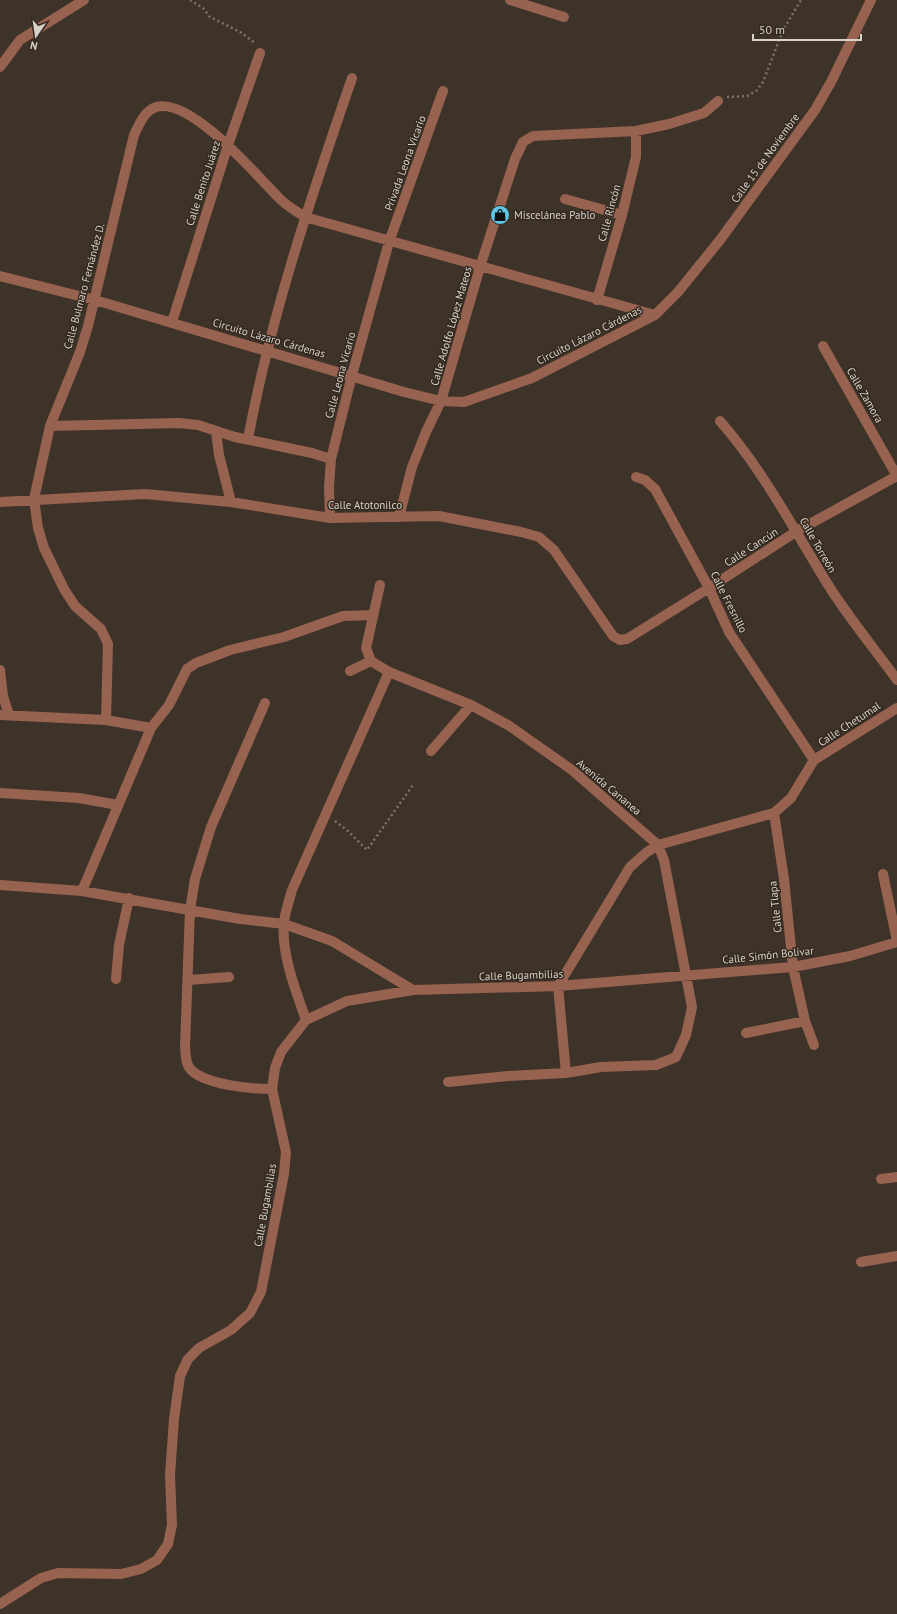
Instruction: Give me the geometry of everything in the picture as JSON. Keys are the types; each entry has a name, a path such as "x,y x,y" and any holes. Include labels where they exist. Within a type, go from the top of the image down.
{"street":[{"path":"0,67 20,40 84,0"},
{"path":"510,0 564,17"},
{"name":"Calle 15 de Noviembre","path":"655,315 678,292 720,240 815,110 831,82 871,0"},
{"name":"Calle Benito Juárez","path":"172,322 228,145 260,53"},
{"path":"248,439 267,352 304,217 352,78"},
{"name":"Privada Leona Vicario","path":"389,242 443,92"},
{"path":"636,131 669,124 704,113 718,102"},
{"name":"Circuito Lázaro Cárdenas","path":"155,107 168,107 188,115 228,145 281,200 304,217 480,268 655,315"},
{"name":"Calle Bulmaro Fernández D.","path":"34,499 50,426 80,352 95,300 134,135 145,115 155,107"},
{"name":"Calle Adolfo López Mateos","path":"399,517 412,467 426,432 441,401 480,268 515,159 523,142 533,136 636,131"},
{"name":"Calle Rincón","path":"597,300 622,215 636,157 636,131"},
{"path":"565,199 622,215"},
{"name":"Calle Leona Vicario","path":"330,518 329,487 331,459 352,375 389,242"},
{"name":"Circuito Lázaro Cárdenas","path":"0,276 95,300 172,322 267,352 352,375 404,392 441,401 464,402 532,378 655,315"},
{"name":"Calle Zamora","path":"823,346 897,476"},
{"name":"Calle Torreón","path":"720,422 743,447 797,531 828,585 897,680"},
{"path":"50,426 179,423 198,425 216,432 312,453 331,459"},
{"path":"216,432 219,455 231,502"},
{"name":"Calle Cancún","path":"620,640 627,639 797,531 897,476"},
{"name":"Calle Fresnillo","path":"636,477 645,480 655,489 709,588 729,632 814,760"},
{"name":"Calle Atotonilco","path":"0,502 145,494 231,502 330,518 439,516 521,532 539,537 554,550 613,636 620,640"},
{"path":"34,499 38,528 44,548 64,589 75,606 101,629 108,644 106,720"},
{"path":"350,671 371,660 366,648 380,585"},
{"path":"82,891 151,728 169,705 187,669 196,663 230,650 284,637 343,616 373,615"},
{"name":"Avenida Cananea","path":"371,660 389,672 471,705 508,725 543,748 572,770 658,845 664,860 692,1007 686,1034 676,1057 656,1064 601,1067 566,1073"},
{"path":"0,670 4,715 106,720 151,728"},
{"path":"306,1020 295,989 287,957 284,924 292,890 389,672"},
{"path":"265,702 212,827 195,879 190,910 189,980 185,1047 186,1062 191,1070 215,1082 250,1089 272,1089"},
{"path":"431,751 471,705"},
{"name":"Calle Chetumal","path":"814,760 897,708"},
{"path":"448,1082 508,1076 566,1073 558,986 630,867 647,852 658,845 774,813 791,798 814,760"},
{"path":"0,793 79,798 118,805"},
{"name":"Calle Tlapa","path":"774,813 784,879 793,967 805,1021 814,1045"},
{"path":"883,874 897,942"},
{"path":"0,884 82,891 129,898 240,919 284,924 332,941 414,990"},
{"path":"116,979 119,945 129,898"},
{"name":"Calle Simón Bolívar","path":"687,976 793,967 850,956 897,942"},
{"name":"Calle Bugambilias","path":"0,1604 41,1578 58,1573 122,1574 141,1569 157,1560 168,1544 172,1525 170,1475 174,1419 180,1376 188,1359 199,1348 231,1330 250,1312 261,1292 284,1174 286,1152 272,1089 275,1068 281,1052 306,1020 347,1001 414,990 558,986 687,976"},
{"path":"189,980 229,977"},
{"path":"746,1033 805,1021"},
{"path":"881,1179 897,1177"},
{"path":"861,1262 897,1256"}],"path":[{"path":"190,0 202,8 210,17 240,32 255,43 260,53"},
{"path":"718,102 728,97 747,96 756,91 763,82 783,30 801,0"},
{"path":"325,813 348,830 367,850 413,785"}],"place":[{"name":"Miscelánea Pablo","path":"500,215"}]}
